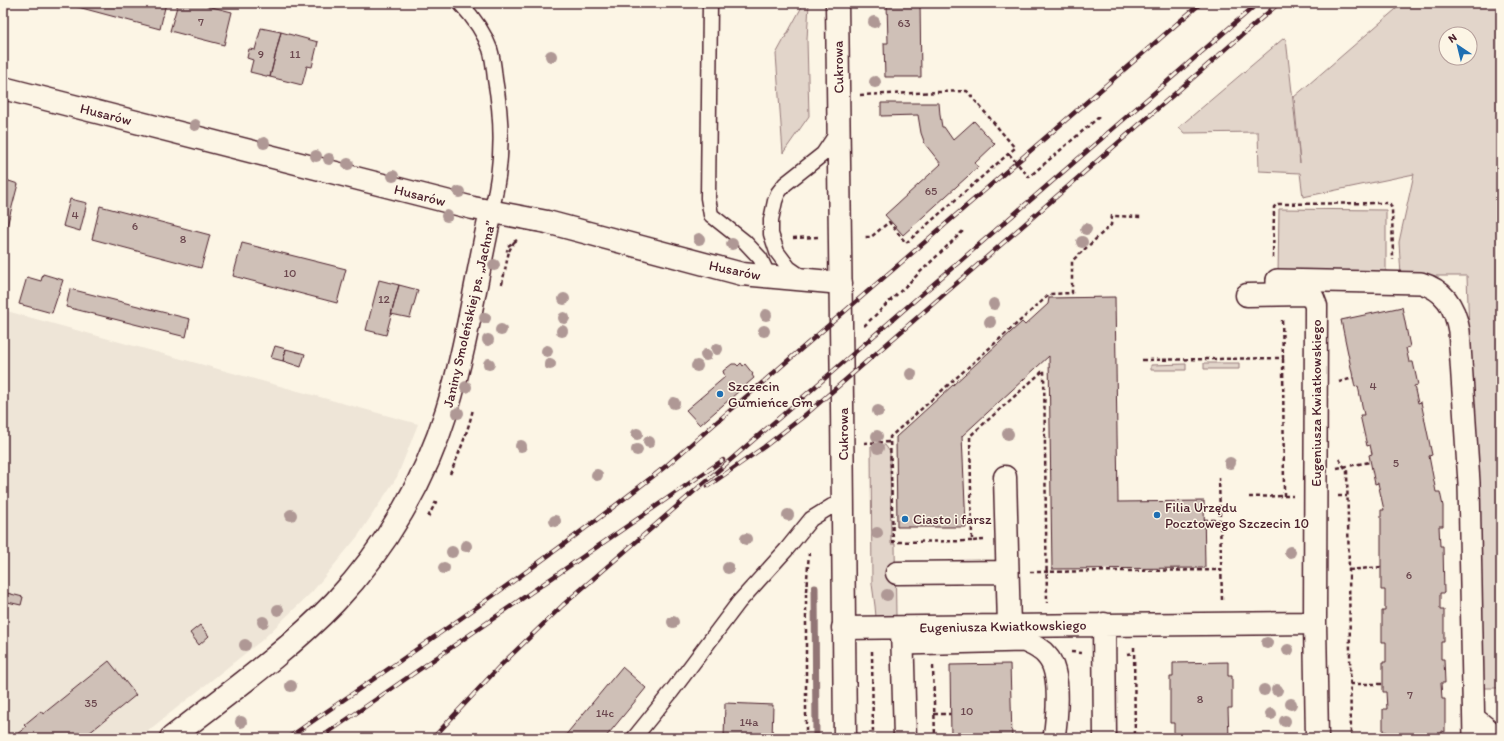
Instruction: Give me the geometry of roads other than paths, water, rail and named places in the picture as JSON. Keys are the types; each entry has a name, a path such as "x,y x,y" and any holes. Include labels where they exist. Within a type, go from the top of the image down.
{"street":[{"name":"Cukrowa","path":"837,3 845,738"},
{"name":"Husarów","path":"3,88 491,212 547,222 734,272 769,277 841,283"},
{"name":"Janiny Smoleńskiej ps. „Jachna”","path":"171,738 288,646 322,615 344,593 371,559 401,515 431,455 448,410 460,365 491,212"},
{"path":"1277,287 1393,282 1420,283 1429,286 1441,294 1449,302 1456,317 1458,330 1470,483 1474,728 1499,738"},
{"name":"Eugeniusza Kwiatkowskiego","path":"1247,295 1277,287 1306,294 1314,298 1316,306 1315,623 1317,738"},
{"path":"1005,477 1009,626"},
{"path":"897,573 1007,572"},
{"name":"Eugeniusza Kwiatkowskiego","path":"843,628 903,636 1009,626 1315,623"},
{"name":"Eugeniusza Kwiatkowskiego","path":"1104,624 1105,738"},
{"path":"903,636 1024,641 1036,646 1048,657 1054,669 1058,691 1054,738"},
{"name":"Eugeniusza Kwiatkowskiego","path":"903,636 905,738"}],"lane":[{"path":"460,3 481,30 490,50 499,100 501,128 500,160 496,194 491,212"},
{"path":"710,3 708,198 711,214 745,242 760,258 769,277"},
{"path":"809,281 797,275 789,268 777,252 771,234 771,220 778,193 784,184 823,154 838,131"},
{"path":"634,738 672,691 738,602 786,550 811,519 832,506 843,504"}],"waterway":[{"path":"815,588 816,738"}],"railway":[{"path":"288,738 432,639 527,571 666,466 1201,3"},
{"path":"433,738 499,667 563,605 1258,3"},
{"path":"708,486 764,447 804,416 1279,3"},
{"path":"320,738 723,460"}],"place":[{"name":"Szczecin Gumieńce Gm","path":"720,394"},
{"name":"Filia Urzędu Pocztowego Szczecin 10","path":"1157,515"},
{"name":"Ciasto i farsz","path":"905,519"}]}
